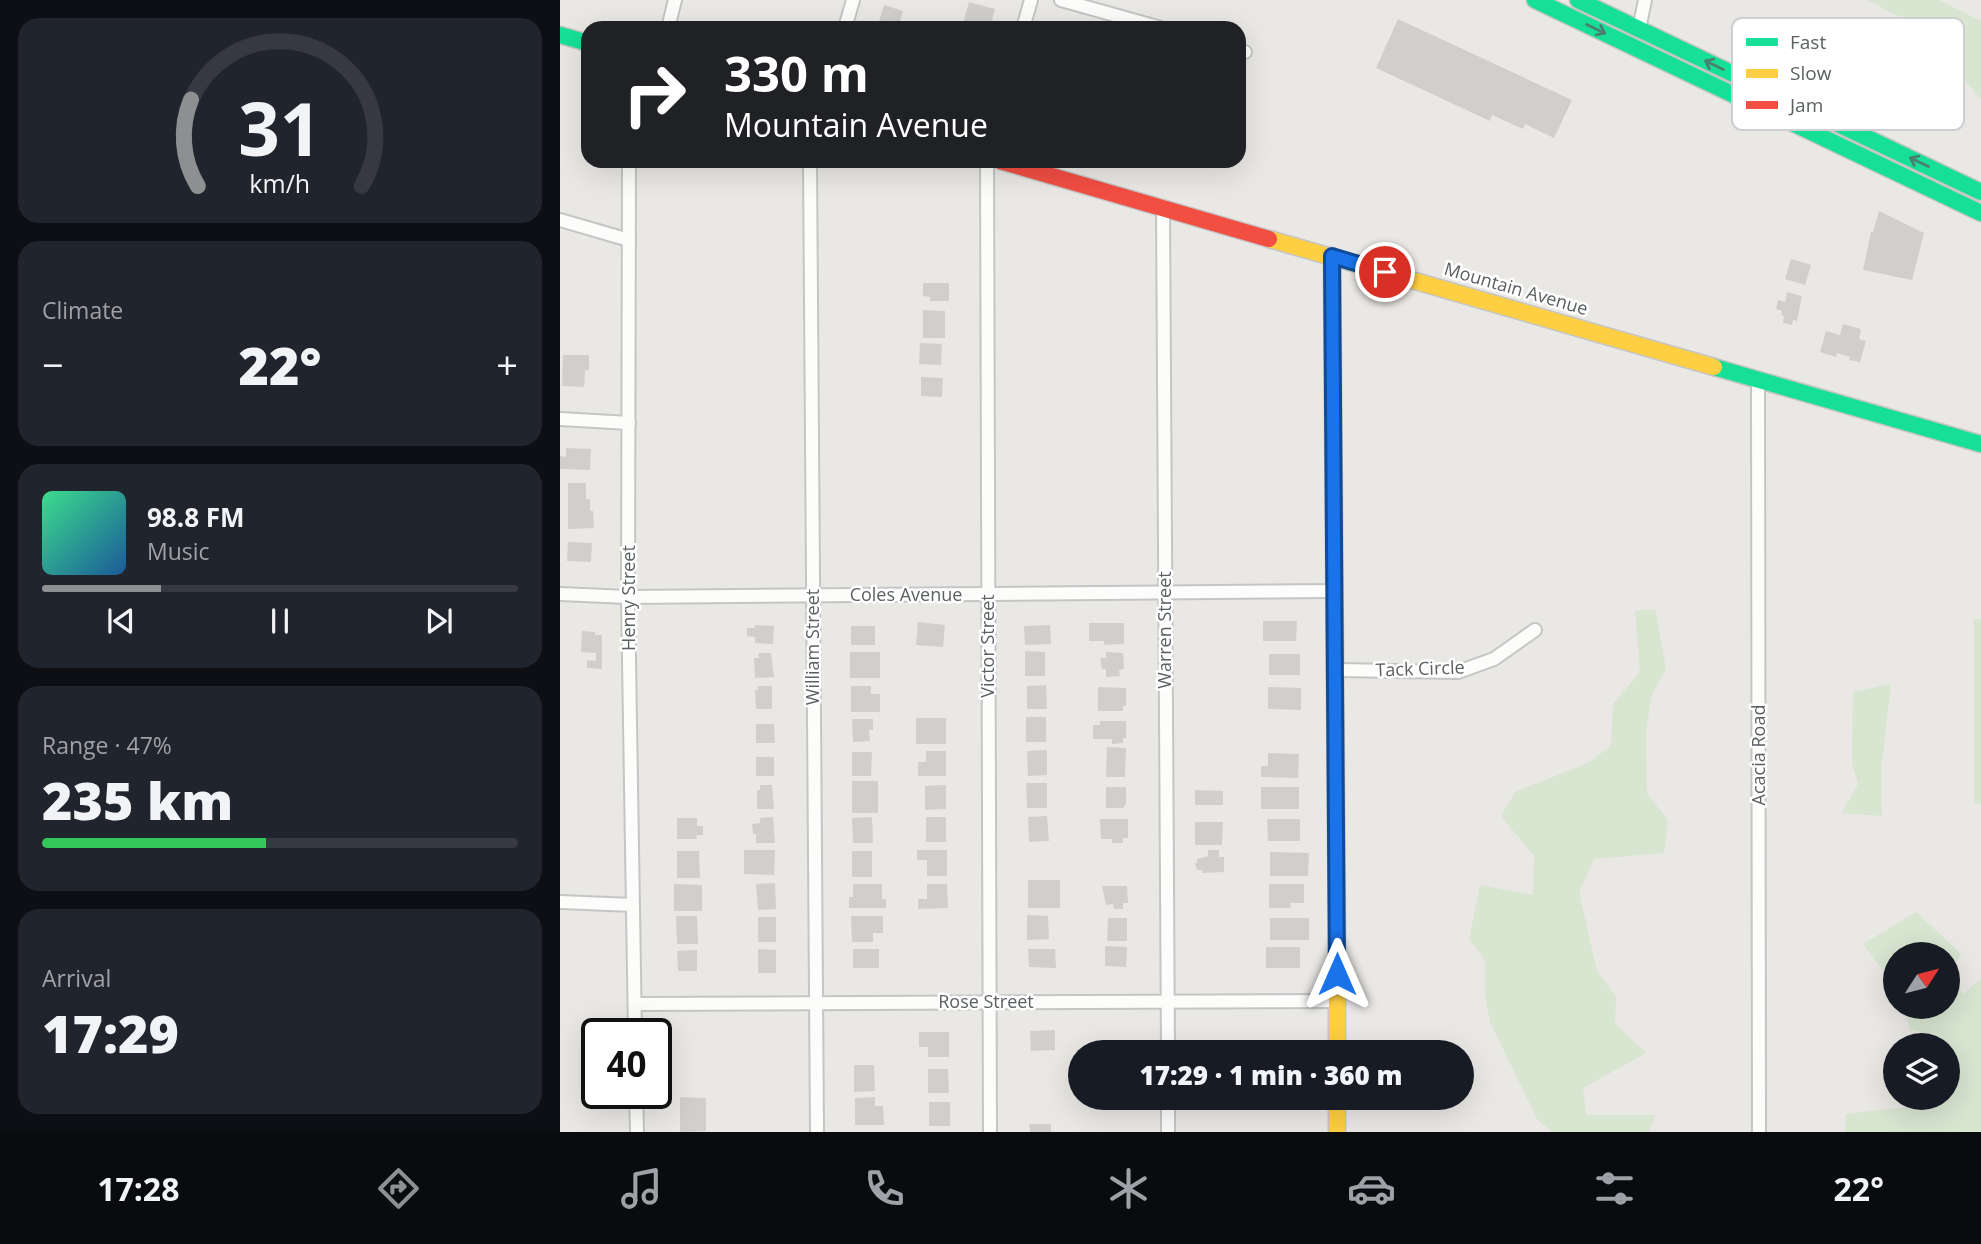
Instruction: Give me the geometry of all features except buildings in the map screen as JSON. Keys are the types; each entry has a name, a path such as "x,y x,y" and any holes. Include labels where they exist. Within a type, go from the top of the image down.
{"main road":[{"path":"1535,0 1732,94"},
{"path":"1578,0 1732,73"},
{"path":"560,35 581,41"},
{"path":"1807,130 1981,213"},
{"path":"1851,130 1981,192"},
{"name":"Mountain Avenue","path":"1024,168 1981,444"},
{"path":"1332,256 1337,1040"},
{"path":"1337,1110 1337,1132"}],"street":[{"path":"670,21 675,0"},
{"path":"847,21 853,0"},
{"path":"1025,21 1031,0"},
{"path":"1061,0 1136,21"},
{"path":"1639,29 1645,0"},
{"name":"Henry Street","path":"629,168 628,597 635,1018"},
{"name":"William Street","path":"810,168 817,1132"},
{"name":"Victor Street","path":"987,168 990,1132"},
{"name":"Warren Street","path":"1163,208 1168,1040"},
{"path":"560,220 629,240"},
{"name":"Acacia Road","path":"1758,379 1759,1132"},
{"path":"560,419 629,423"},
{"name":"Coles Avenue","path":"560,594 628,597 1335,591"},
{"name":"Tack Circle","path":"1336,670 1458,672 1494,659 1535,630"},
{"path":"560,902 633,905"},
{"name":"Rose Street","path":"635,1003 1337,1001"},
{"path":"636,1109 637,1132"},
{"path":"1168,1110 1168,1132"}],"green space":[{"path":"1867,0 1939,0 1981,21 1981,99 1964,80 1964,18 1902,18"},
{"path":"1655,609 1666,669 1652,695 1646,731 1647,794 1668,820 1664,853 1594,859 1579,892 1597,971 1616,997 1615,1023 1646,1053 1583,1088 1586,1115 1655,1115 1649,1132 1552,1132 1537,1119 1490,1022 1485,995 1485,961 1469,939 1480,885 1533,895 1534,856 1501,816 1515,792 1588,763 1611,746 1613,704 1640,672 1635,611"},
{"path":"1974,619 1981,619 1981,804 1974,802"},
{"path":"1891,684 1881,772 1882,816 1842,813 1858,784 1852,762 1853,692"},
{"path":"1916,912 1948,942 1883,942 1883,970 1863,944"},
{"path":"1981,978 1981,1132 1845,1132 1846,1114 1883,1110 1960,1110 1960,1033 1922,1033 1910,1029 1907,1019 1960,1019 1960,990 1964,994"}],"traffic: fast":[{"path":"1535,0 1732,94"},
{"path":"1578,0 1732,73"},
{"path":"560,35 581,41"},
{"path":"1807,130 1981,213"},
{"path":"1851,130 1981,192"},
{"path":"1332,256 1337,948"},
{"path":"1714,367 1981,444"}],"traffic: slow":[{"path":"1269,239 1714,367"},
{"path":"1337,948 1337,1040"},
{"path":"1337,1110 1337,1132"}],"traffic: jam":[{"path":"1024,168 1269,239"}],"route":[{"path":"1337,974 1338,788 1332,256 1385,272"}]}
